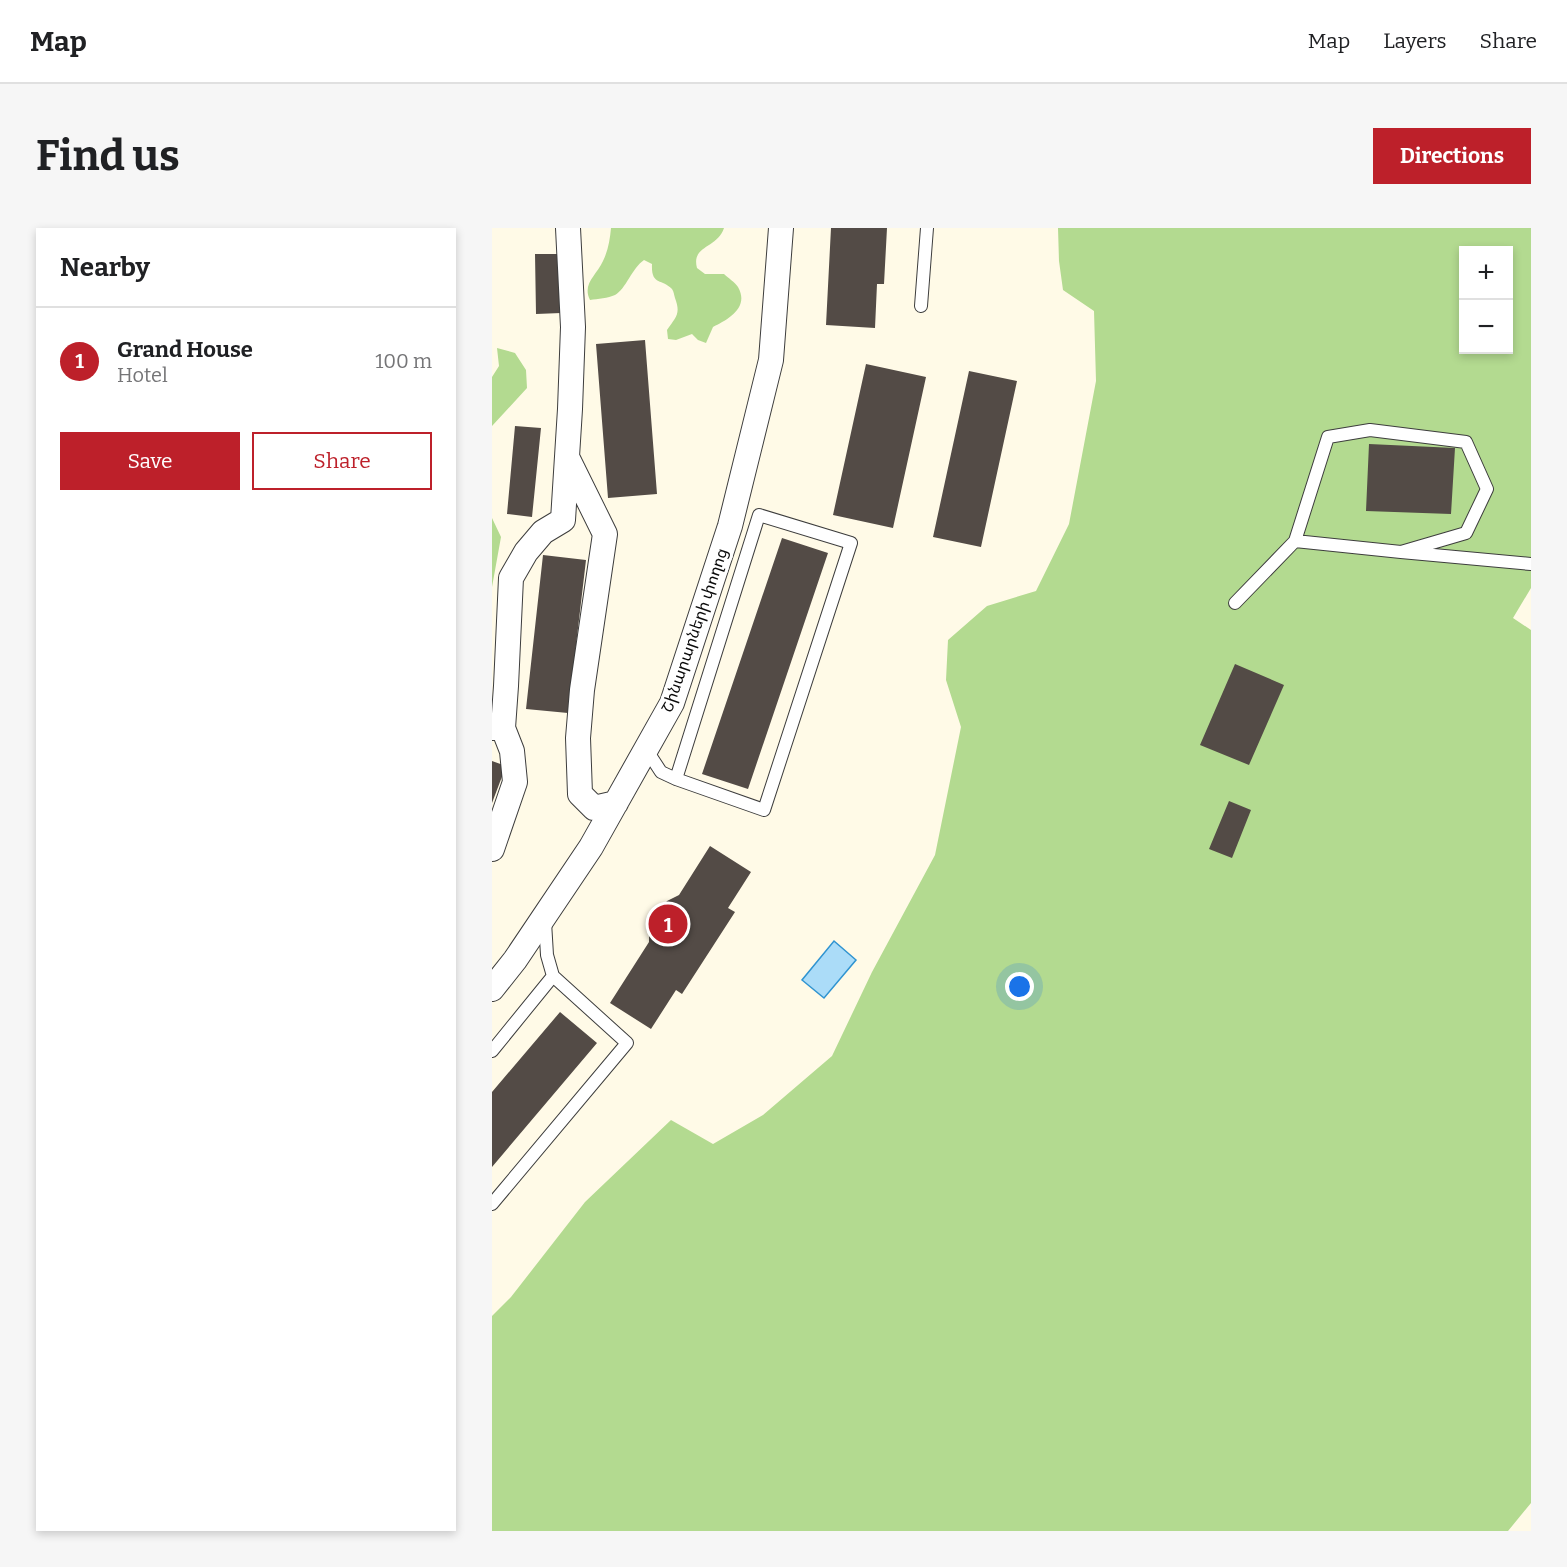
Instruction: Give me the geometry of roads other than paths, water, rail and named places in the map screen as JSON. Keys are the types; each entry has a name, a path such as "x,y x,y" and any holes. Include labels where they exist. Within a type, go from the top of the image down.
{"street":[{"path":"492,849 515,782 512,751 497,728 506,686 511,578 526,552 543,532 563,520 573,327 568,228"},
{"name":"Շինարարների փողոց","path":"492,989 515,960 591,847 672,703 730,526 771,360 781,228"},
{"path":"567,457 605,534 582,690 578,738 580,794 594,808 616,803"}],"lane":[{"path":"921,306 927,228"},
{"path":"1235,603 1295,541 1328,438 1370,430 1466,442 1487,489 1466,534 1401,552"},
{"path":"646,749 661,772 676,779 764,810 851,543 759,515 676,779"},
{"path":"1295,541 1531,564"},
{"path":"492,1204 627,1043 553,976 547,956 545,916"},
{"path":"492,1051 553,976"}],"water":[{"path":"834,941 856,960 824,998 802,980"}],"place":[{"name":"Grand House","path":"668,924"}]}
